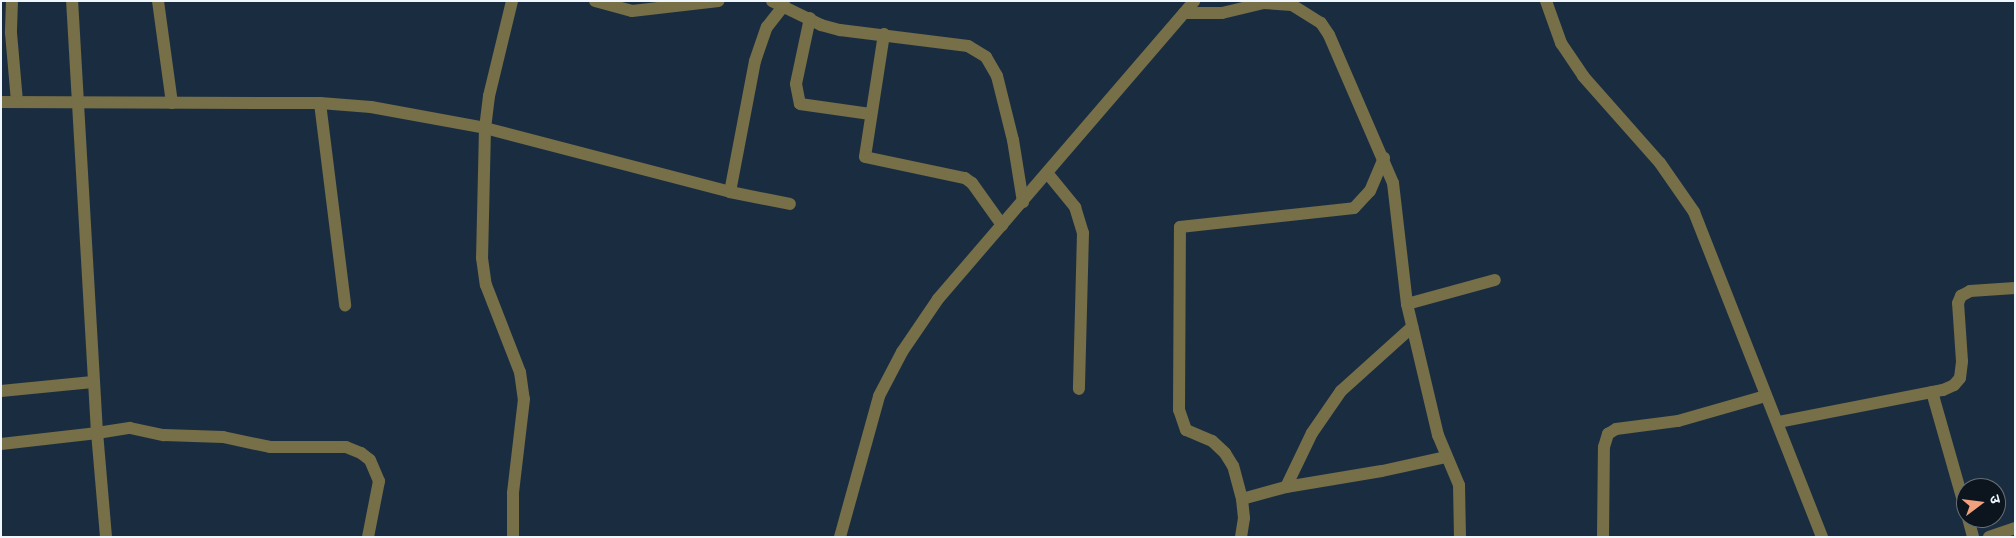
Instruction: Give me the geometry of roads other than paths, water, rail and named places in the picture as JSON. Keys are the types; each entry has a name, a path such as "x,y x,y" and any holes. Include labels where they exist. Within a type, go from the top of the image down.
{"street":[{"path":"72,1 93,382 106,537"},
{"path":"158,1 172,103"},
{"path":"512,1 489,96 485,128 482,258 486,285 520,372 524,399 513,493 513,537"},
{"path":"596,1 632,11 718,1"},
{"path":"840,537 878,396 938,299 1048,174 1194,1"},
{"path":"1546,1 1561,43 1583,76 1660,163 1694,212 1778,422 1796,477 1822,537"},
{"path":"730,192 755,61 778,3 840,30 968,46 986,57 999,85 1023,202"},
{"path":"1184,13 1222,13 1264,3 1292,5 1307,12 1329,35 1384,158 1397,201 1412,327 1446,457 1459,486 1460,536"},
{"path":"8,10 17,102"},
{"path":"810,18 796,84 800,104 870,114"},
{"path":"884,34 870,114 865,157 965,178 972,183 1002,226"},
{"path":"1,102 320,103 371,107 485,128 730,192 790,204"},
{"path":"320,103 345,305"},
{"path":"1240,537 1244,518 1242,499 1225,453 1212,442 1186,430 1182,424 1179,410 1180,227 1354,208 1370,191 1384,158"},
{"path":"1048,174 1075,207 1084,233 1079,389"},
{"path":"1408,304 1495,280"},
{"path":"1778,422 1932,392 1954,385 1960,378 1958,303 1961,296 1970,292 2015,288"},
{"path":"1286,487 1312,433 1341,391 1412,327"},
{"path":"1,391 93,382"},
{"path":"1932,392 1957,478"},
{"path":"1603,537 1604,447 1608,434 1616,429 1678,421 1766,396"},
{"path":"1,444 140,428 164,435 223,437 270,447 346,447 370,460 379,481 368,537"},
{"path":"1242,499 1286,487 1374,473 1446,457"},
{"path":"1989,537 2015,528"}]}
